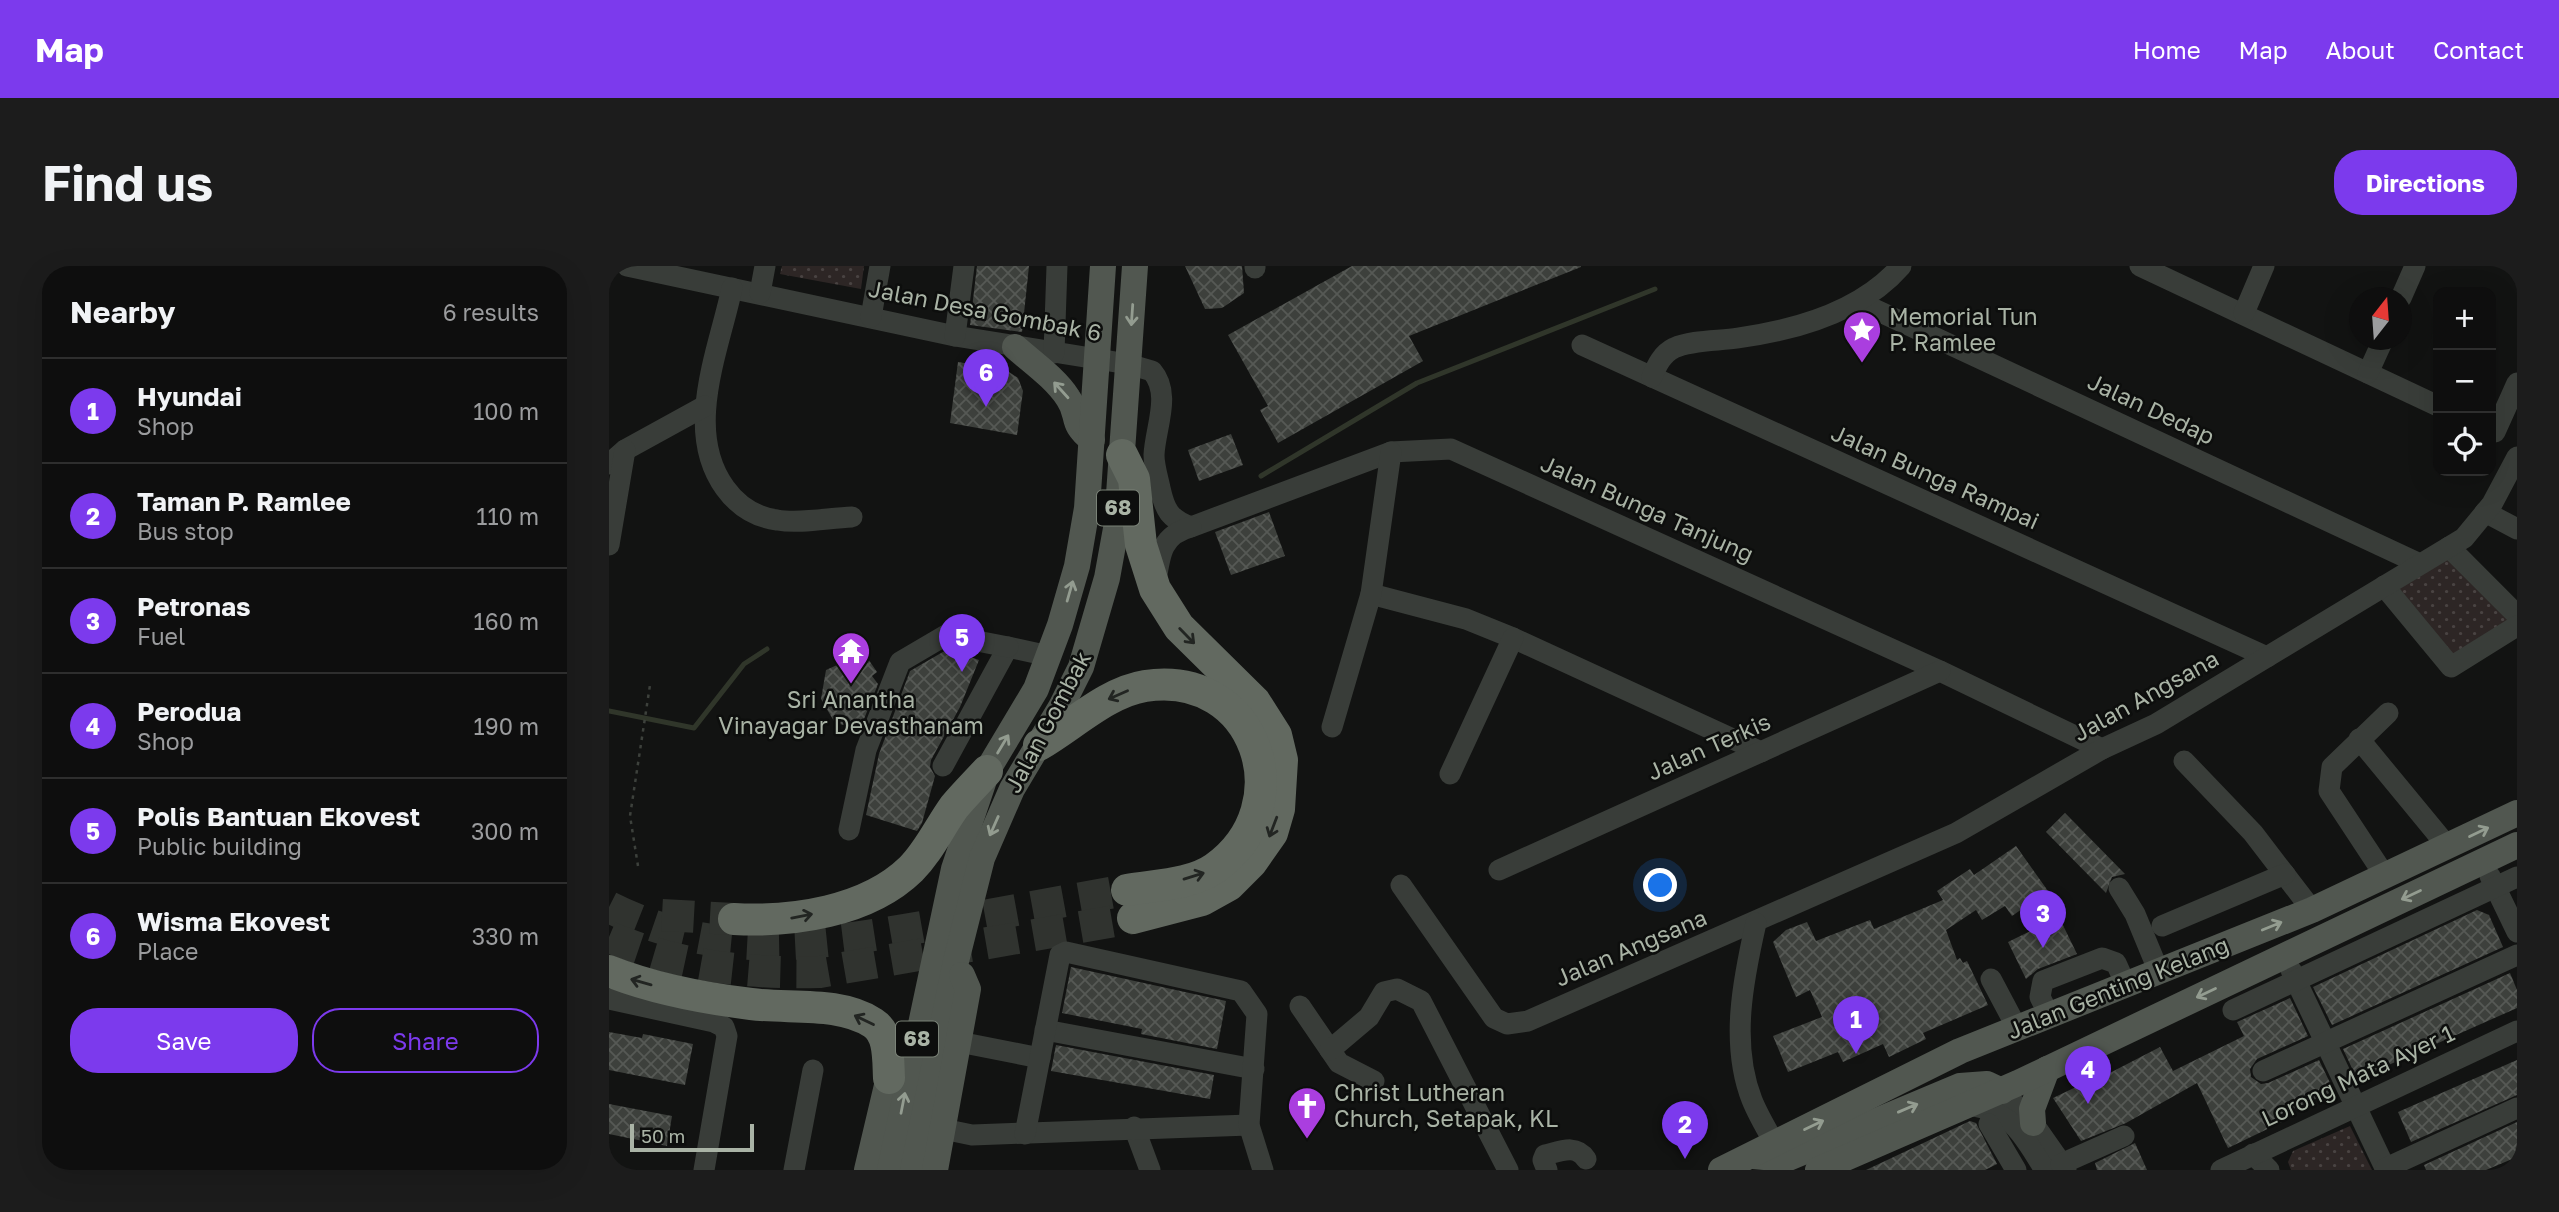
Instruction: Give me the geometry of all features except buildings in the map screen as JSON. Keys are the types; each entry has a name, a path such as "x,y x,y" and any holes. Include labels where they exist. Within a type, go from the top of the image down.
{"highway":[{"path":"1039,745 1075,724 1099,704 1146,685 1199,691 1223,703 1243,722 1257,748 1262,782 1251,824 1241,840 1215,868 1130,904 1202,900 1229,885 1251,863 1272,833 1282,785 1282,760 1276,734 1255,702 1179,627 1155,589 1141,545 1135,479 1122,455"},
{"path":"734,919 799,917 867,897 889,885 910,870 933,842 955,807 987,771"},
{"path":"609,971 682,993 752,1004 849,1013 874,1023 883,1034 889,1078"}],"main road":[{"name":"Jalan Gombak","path":"890,1170 954,869 987,771 1036,689 1077,566 1087,508 1099,360 1103,266"},
{"name":"Jalan Gombak","path":"912,1170 956,961 982,858 992,829 1061,707 1090,644 1117,523 1135,266"},
{"path":"1015,347 1062,389 1071,402 1077,428 1092,440"},
{"name":"Jalan Genting Kelang","path":"1721,1170 1960,1051 2312,909 2517,813"},
{"name":"Jalan Genting Kelang","path":"1818,1170 2002,1091 2517,845"},
{"path":"867,1170 922,947 946,908"},
{"path":"935,1170 968,989 956,961"},
{"path":"2033,1123 2032,1109 2047,1069"},
{"path":"1764,1150 1786,1159 1960,1086 1987,1084 2002,1091"}],"street":[{"name":"Jalan Desa Gombak 6","path":"627,266 955,336 1128,364"},
{"path":"760,293 765,266"},
{"path":"871,317 880,266"},
{"path":"955,336 964,266"},
{"path":"1054,353 1057,266"},
{"path":"1652,377 1664,354 1677,347 1760,335 1815,321 1859,302 1901,266"},
{"path":"2140,266 2433,404"},
{"path":"2244,313 2264,266"},
{"path":"2406,287 2415,266"},
{"path":"733,288 705,405 706,439 715,474 739,507 778,520 852,517"},
{"name":"Jalan Dedap","path":"1859,302 2420,564"},
{"name":"Jalan Bunga Rampai","path":"1582,345 2267,657"},
{"path":"2368,373 2378,350"},
{"path":"1128,364 1152,370 1160,390 1163,402 1154,458 1164,506 1172,520 1191,527"},
{"path":"2496,425 2517,383"},
{"path":"609,545 614,454 705,405"},
{"path":"2496,432 2517,443"},
{"name":"Jalan Bunga Tanjung","path":"1155,589 1162,547 1168,538 1191,527 1391,452 1451,449 1940,671 2102,750"},
{"path":"1332,727 1371,594 1391,452"},
{"name":"Jalan Angsana","path":"1401,885 1495,1018 1507,1024 1528,1021 1956,833 2102,750 2156,724 2463,538 2485,512 2517,457"},
{"path":"2485,512 2517,529"},
{"path":"2449,547 2517,615"},
{"path":"2383,586 2451,667 2517,626"},
{"path":"1371,594 1466,619 1513,638 1761,752"},
{"path":"849,830 866,750 900,662 946,635 1049,656"},
{"path":"1450,774 1513,638"},
{"path":"943,766 1008,647"},
{"name":"Jalan Terkis","path":"1499,870 1940,671"},
{"path":"2385,876 2329,791 2332,767 2388,713"},
{"path":"2359,739 2448,846"},
{"path":"2184,761 2253,833 2312,909"},
{"path":"2483,861 2517,932"},
{"path":"2162,926 2285,874"},
{"path":"2233,1010 2517,877"},
{"path":"2119,888 2135,914 2159,972"},
{"path":"1756,923 1740,1005 1742,1059 1764,1150"},
{"path":"1025,1134 1060,955 1066,952 1241,991 1257,1014 1249,1125 1263,1170"},
{"path":"2284,955 2386,1169 2517,1108"},
{"path":"2263,1071 2517,955"},
{"path":"1991,979 2017,1028"},
{"path":"1330,1050 1369,1017 1384,992 1397,989 1420,1001 1508,1170"},
{"path":"609,999 714,1022 724,1027 727,1036 704,1170"},
{"path":"1300,1006 1339,1063 1374,1081"},
{"path":"1045,1030 1254,1069"},
{"name":"Lorong Mata Ayer 1","path":"2221,1170 2354,1105 2517,1031"},
{"path":"959,1042 1040,1058"},
{"path":"794,1170 813,1070"},
{"path":"2002,1091 2033,1123 2047,1167"},
{"path":"1969,1105 1995,1112 2016,1124 2047,1167"},
{"path":"1989,1124 2016,1170"},
{"path":"943,1129 972,1135 1134,1127 1249,1125"},
{"path":"1134,1127 1150,1170"},
{"path":"2047,1167 2124,1136"},
{"path":"1546,1170 1543,1160 1545,1154 1574,1149 1586,1159"},
{"path":"2253,1154 2269,1170"}],"path":[{"path":"638,866 630,816 650,685"}],"shaded area":[{"path":"782,266 864,266 861,289 780,274"},
{"path":"2448,555 2517,622 2458,667 2393,586"},
{"path":"2350,1126 2372,1170 2291,1170 2288,1162 2293,1151"}],"waterway":[{"path":"1261,476 1417,383 1655,289"},
{"path":"609,711 694,728 744,664 767,649"}],"tunnel":[{"path":"609,907 650,925 691,936 731,943 812,943 895,932 1127,890"},
{"path":"662,915 734,919"},
{"path":"609,937 660,955 713,966 820,972 1133,918"}],"place":[{"name":"Memorial Tun P. Ramlee","path":"1862,364"},
{"name":"Wisma Ekovest","path":"986,407"},
{"name":"Polis Bantuan Ekovest","path":"962,672"},
{"name":"Sri Anantha Vinayagar Devasthanam","path":"851,685"},
{"name":"Petronas","path":"2043,948"},
{"name":"Hyundai","path":"1856,1054"},
{"name":"Perodua","path":"2088,1104"},
{"name":"Christ Lutheran Church, Setapak, KL","path":"1307,1140"},
{"name":"Taman P. Ramlee","path":"1685,1159"}]}
